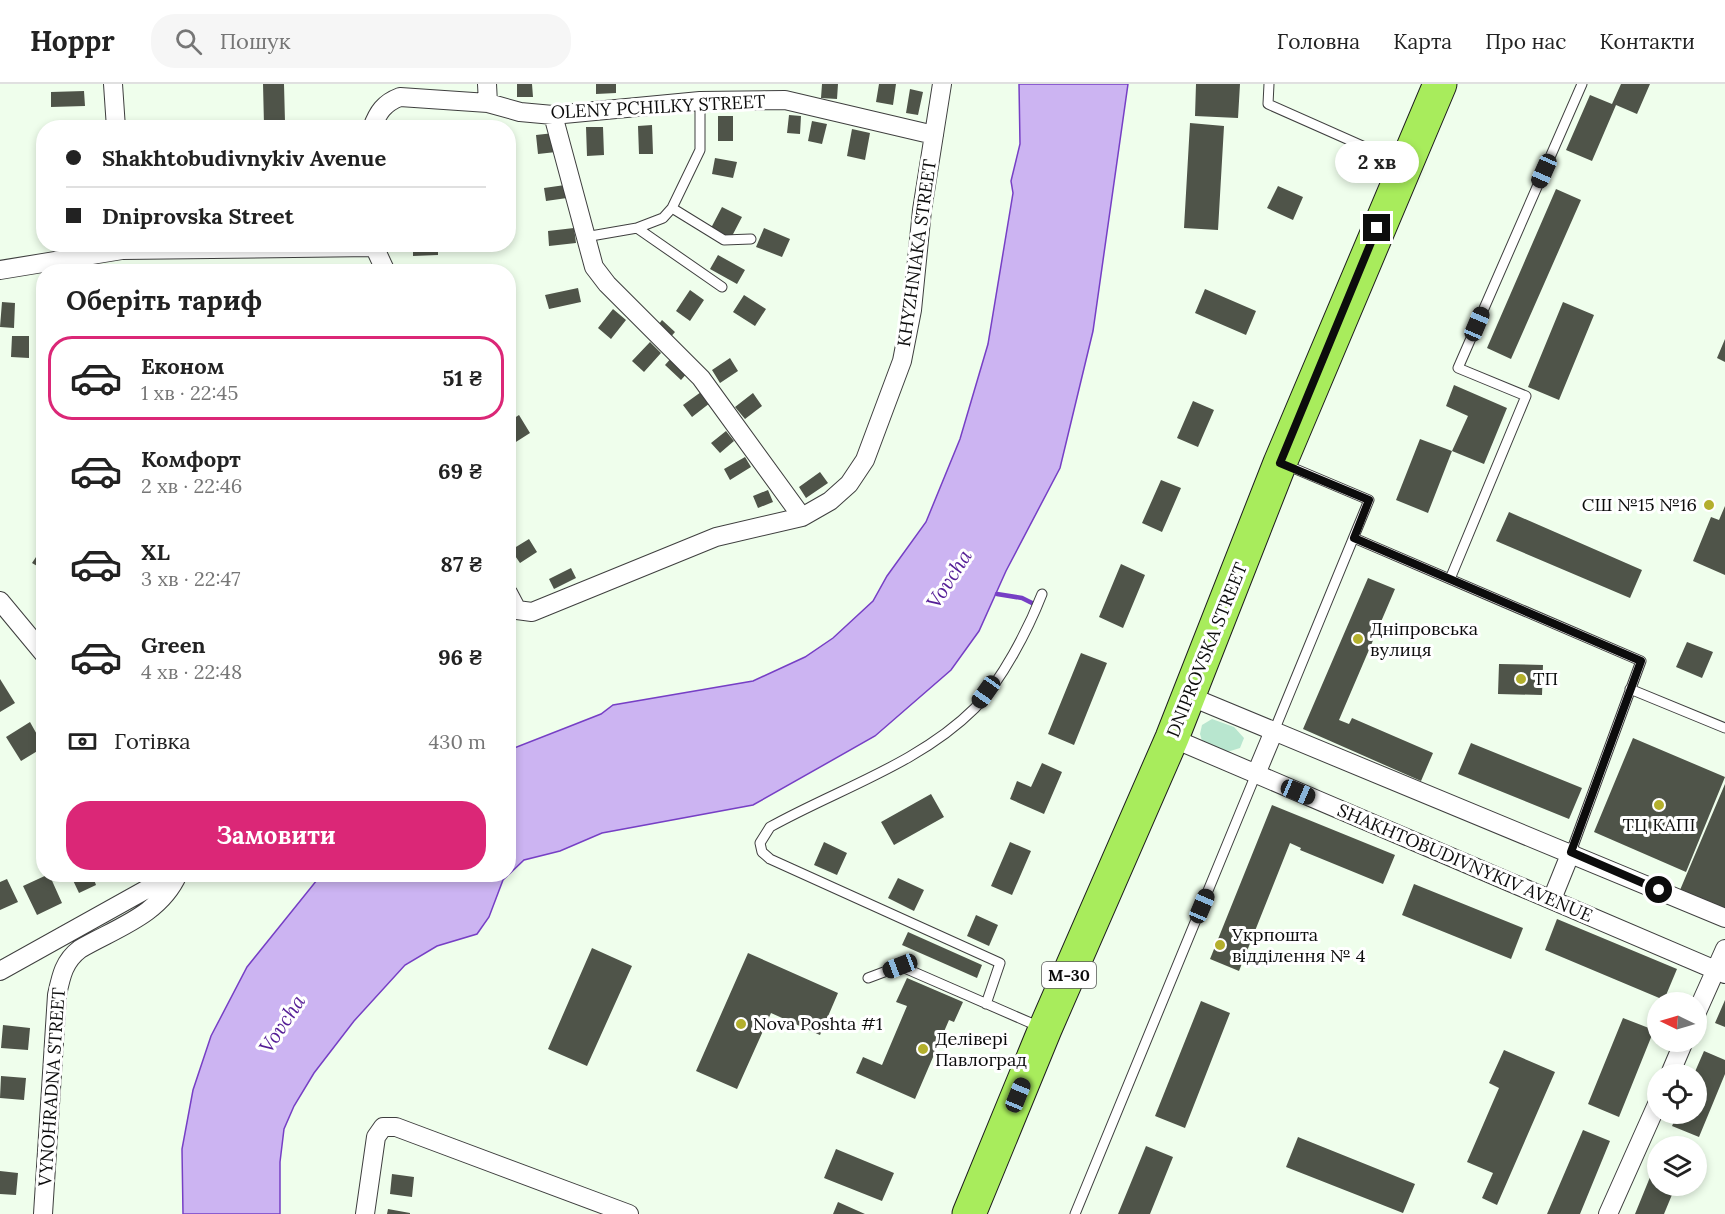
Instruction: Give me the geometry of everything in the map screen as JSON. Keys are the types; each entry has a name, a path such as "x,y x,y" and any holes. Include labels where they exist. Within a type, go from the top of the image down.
{"highway":[{"name":"DNIPROVSKA STREET","path":"969,1214 1045,1029 1172,738 1280,463 1440,84"}],"street":[{"path":"114,84 116,120"},
{"path":"487,84 488,103"},
{"name":"KHYZHNIAKA STREET","path":"516,612 532,612 716,537 802,517 837,495 849,484 865,460 902,360 912,310 922,210 942,84"},
{"name":"OLENY PCHILKY STREET","path":"375,120 388,102 400,97 488,103 520,112 553,115 700,101 785,100 934,135"},
{"path":"553,115 594,267 607,284 700,378 802,517"},
{"path":"0,270 100,252"},
{"path":"0,601 36,644"},
{"path":"1189,696 1571,852 1725,918"},
{"path":"1256,774 1274,731"},
{"name":"SHAKHTOBUDIVNYKIV AVENUE","path":"1172,738 1720,972"},
{"path":"1552,899 1571,852"},
{"path":"0,971 161,882"},
{"name":"VYNOHRADNA STREET","path":"43,1214 57,995 61,974 69,957 151,910 174,882"},
{"path":"1707,995 1720,972 1725,949"},
{"path":"1608,1214 1648,1124"},
{"path":"365,1214 376,1137 384,1127 396,1126 577,1206 629,1214"}],"lane":[{"path":"1269,84 1268,104 1404,165"},
{"path":"1450,579 1526,396 1458,368 1582,84"},
{"path":"585,237 637,228 663,218 672,208 700,150 700,101"},
{"path":"672,208 724,240 751,239"},
{"path":"637,228 722,287"},
{"path":"1274,731 1369,500 1280,463"},
{"path":"1354,538 1641,661 1571,852"},
{"path":"986,1004 1000,963 770,859 762,852 760,843 770,827 914,754 975,707 1016,650 1042,594"},
{"path":"1630,689 1725,728"},
{"path":"1075,1214 1256,774"},
{"path":"868,978 900,966 1045,1029"}],"green space":[{"path":"1212,719 1234,727 1244,738 1240,748 1227,752 1203,744 1200,734 1202,725"}],"water":[{"name":"Vovcha","path":"1019,84 1128,84 1093,331 1060,468 1006,571 979,631 951,670 875,736 753,805 602,833 560,851 524,860 516,868 516,747 601,714 613,705 753,681 805,657 833,638 873,601 887,576 926,522 960,439 988,344 1013,193 1011,181 1020,144"},
{"name":"Vovcha","path":"315,882 502,882 489,917 477,934 437,946 405,965 354,1021 314,1073 294,1106 284,1129 280,1162 280,1214 183,1214 182,1149 193,1090 211,1036 247,967"}],"building":[{"path":"263,84 284,84 285,120 264,120"},
{"path":"517,84 532,84 533,97 517,97"},
{"path":"596,84 616,84 616,93 596,94"},
{"path":"822,84 838,84 837,99 821,98"},
{"path":"879,84 896,84 893,105 876,102"},
{"path":"1196,84 1240,84 1238,118 1195,116"},
{"path":"1621,84 1650,84 1637,114 1616,105 1592,161 1566,150 1590,95 1612,104"},
{"path":"910,89 923,92 918,115 906,113"},
{"path":"84,91 85,106 51,107 51,92"},
{"path":"789,115 801,116 800,134 787,133"},
{"path":"718,116 733,116 733,141 718,141"},
{"path":"812,121 827,124 822,144 808,141"},
{"path":"1190,123 1224,126 1218,230 1184,228"},
{"path":"652,125 653,154 639,154 638,126"},
{"path":"586,127 603,127 604,155 587,156"},
{"path":"852,129 870,133 865,160 847,156"},
{"path":"554,133 556,152 538,154 536,135"},
{"path":"715,158 737,162 733,178 712,174"},
{"path":"565,185 567,198 546,201 544,188"},
{"path":"1278,186 1303,197 1293,220 1267,208"},
{"path":"1556,189 1581,200 1511,359 1487,348"},
{"path":"722,207 742,217 731,238 711,228"},
{"path":"574,228 576,243 549,246 548,231"},
{"path":"764,228 790,239 782,257 756,247"},
{"path":"413,252 438,252 438,255 413,256"},
{"path":"718,255 745,270 737,284 710,269"},
{"path":"578,288 581,302 549,309 545,295"},
{"path":"1205,289 1256,311 1246,335 1195,313"},
{"path":"690,290 704,300 690,321 676,311"},
{"path":"744,295 766,309 755,326 733,312"},
{"path":"2,302 15,303 14,328 0,327"},
{"path":"1563,302 1594,315 1559,400 1528,387"},
{"path":"613,309 626,320 611,339 598,328"},
{"path":"662,320 675,332 668,340 656,328"},
{"path":"12,336 29,336 29,358 11,357"},
{"path":"1725,339 1725,362 1717,358"},
{"path":"650,342 661,353 644,372 632,361"},
{"path":"673,356 689,371 681,380 665,365"},
{"path":"730,358 738,371 720,383 712,370"},
{"path":"1454,385 1507,408 1484,464 1452,451 1468,416 1446,406"},
{"path":"701,392 710,403 692,417 683,405"},
{"path":"753,393 762,406 745,419 735,407"},
{"path":"1193,401 1214,410 1198,447 1177,438"},
{"path":"519,415 530,433 516,442 516,417"},
{"path":"726,431 734,441 720,453 711,443"},
{"path":"1420,439 1452,451 1428,513 1396,500"},
{"path":"745,457 751,467 730,480 724,469"},
{"path":"820,472 828,483 806,498 799,487"},
{"path":"1161,480 1181,488 1162,532 1142,523"},
{"path":"768,490 773,502 758,508 753,496"},
{"path":"1725,506 1725,575 1693,561 1711,517 1719,520"},
{"path":"1509,512 1642,570 1630,598 1496,541"},
{"path":"529,539 537,552 520,563 516,557 516,547"},
{"path":"1121,564 1145,575 1123,628 1099,617"},
{"path":"571,568 576,578 554,589 549,579"},
{"path":"1368,578 1395,589 1339,720 1349,724 1352,718 1433,753 1421,781 1303,729"},
{"path":"1687,642 1713,652 1702,678 1676,667"},
{"path":"1081,653 1107,663 1074,745 1048,734"},
{"name":"ТП","path":"1499,664 1543,665 1542,695 1498,694"},
{"path":"0,679 15,703 0,712"},
{"path":"30,722 36,733 36,752 21,761 6,737"},
{"name":"ТЦ КАПІ","path":"1633,738 1725,777 1686,872 1594,832"},
{"path":"1471,743 1582,788 1569,819 1458,774"},
{"path":"1042,763 1062,772 1044,814 1010,799 1017,781 1031,787"},
{"path":"1725,784 1725,909 1680,890"},
{"path":"931,794 944,817 894,845 881,822"},
{"path":"1272,805 1395,855 1383,884 1300,850 1301,848 1290,843 1239,971 1210,959"},
{"path":"824,842 847,853 837,875 814,865"},
{"path":"1010,842 1031,851 1012,895 991,886"},
{"path":"898,878 924,890 914,911 888,898"},
{"path":"7,879 18,902 0,910 0,882"},
{"path":"36,880 36,882 53,882 62,903 37,915 23,886"},
{"path":"74,882 95,882 96,885 79,893"},
{"path":"1414,884 1523,928 1511,959 1402,915"},
{"path":"976,915 998,925 989,946 967,936"},
{"path":"1557,919 1677,969 1667,992 1647,993 1545,950"},
{"path":"908,932 982,965 977,978 902,945"},
{"path":"592,948 632,966 587,1066 548,1049"},
{"name":"Nova Poshta #1","path":"748,953 838,993 820,1035 771,1013 737,1089 696,1071"},
{"path":"907,978 963,1002 954,1022 949,1020 915,1099 856,1073 863,1057 882,1065 907,1006 896,1002"},
{"path":"1725,1000 1725,1027 1715,1023"},
{"path":"1201,1001 1230,1013 1185,1128 1155,1116"},
{"path":"1623,1018 1647,1027 1647,1047 1619,1117 1588,1104"},
{"path":"3,1025 30,1028 28,1050 1,1048"},
{"path":"1504,1050 1555,1072 1497,1205 1482,1198 1493,1173 1467,1162 1499,1088 1489,1083"},
{"path":"1704,1052 1725,1060 1725,1074 1707,1118 1707,1064 1698,1064"},
{"path":"1,1076 26,1078 24,1100 0,1098"},
{"path":"1673,1124 1704,1124 1699,1136 1672,1126"},
{"path":"1583,1130 1610,1141 1580,1214 1547,1214"},
{"path":"1298,1137 1415,1184 1403,1213 1286,1167"},
{"path":"1146,1146 1173,1157 1150,1214 1118,1214"},
{"path":"836,1149 894,1173 882,1201 824,1178"},
{"path":"0,1171 18,1173 16,1195 0,1194"},
{"path":"392,1174 414,1177 412,1197 390,1194"},
{"path":"1647,1185 1647,1196 1671,1196 1664,1214 1635,1214"},
{"path":"838,1202 865,1214 833,1214"},
{"path":"388,1209 410,1213 410,1214 387,1214"}],"waterway":[{"path":"997,594 1022,598 1032,603"}],"place":[{"name":"СШ №15 №16","path":"1709,505"},
{"name":"Дніпровська вулиця","path":"1358,639"},
{"name":"ТП","path":"1521,679"},
{"name":"ТЦ КАПІ","path":"1659,805"},
{"name":"Укрпошта відділення № 4","path":"1220,945"},
{"name":"Nova Poshta #1","path":"741,1024"},
{"name":"Делівері Павлоград","path":"923,1049"}],"route":[{"path":"1377,228 1280,463 1369,500 1354,538 1641,661 1571,852 1659,890"}]}
